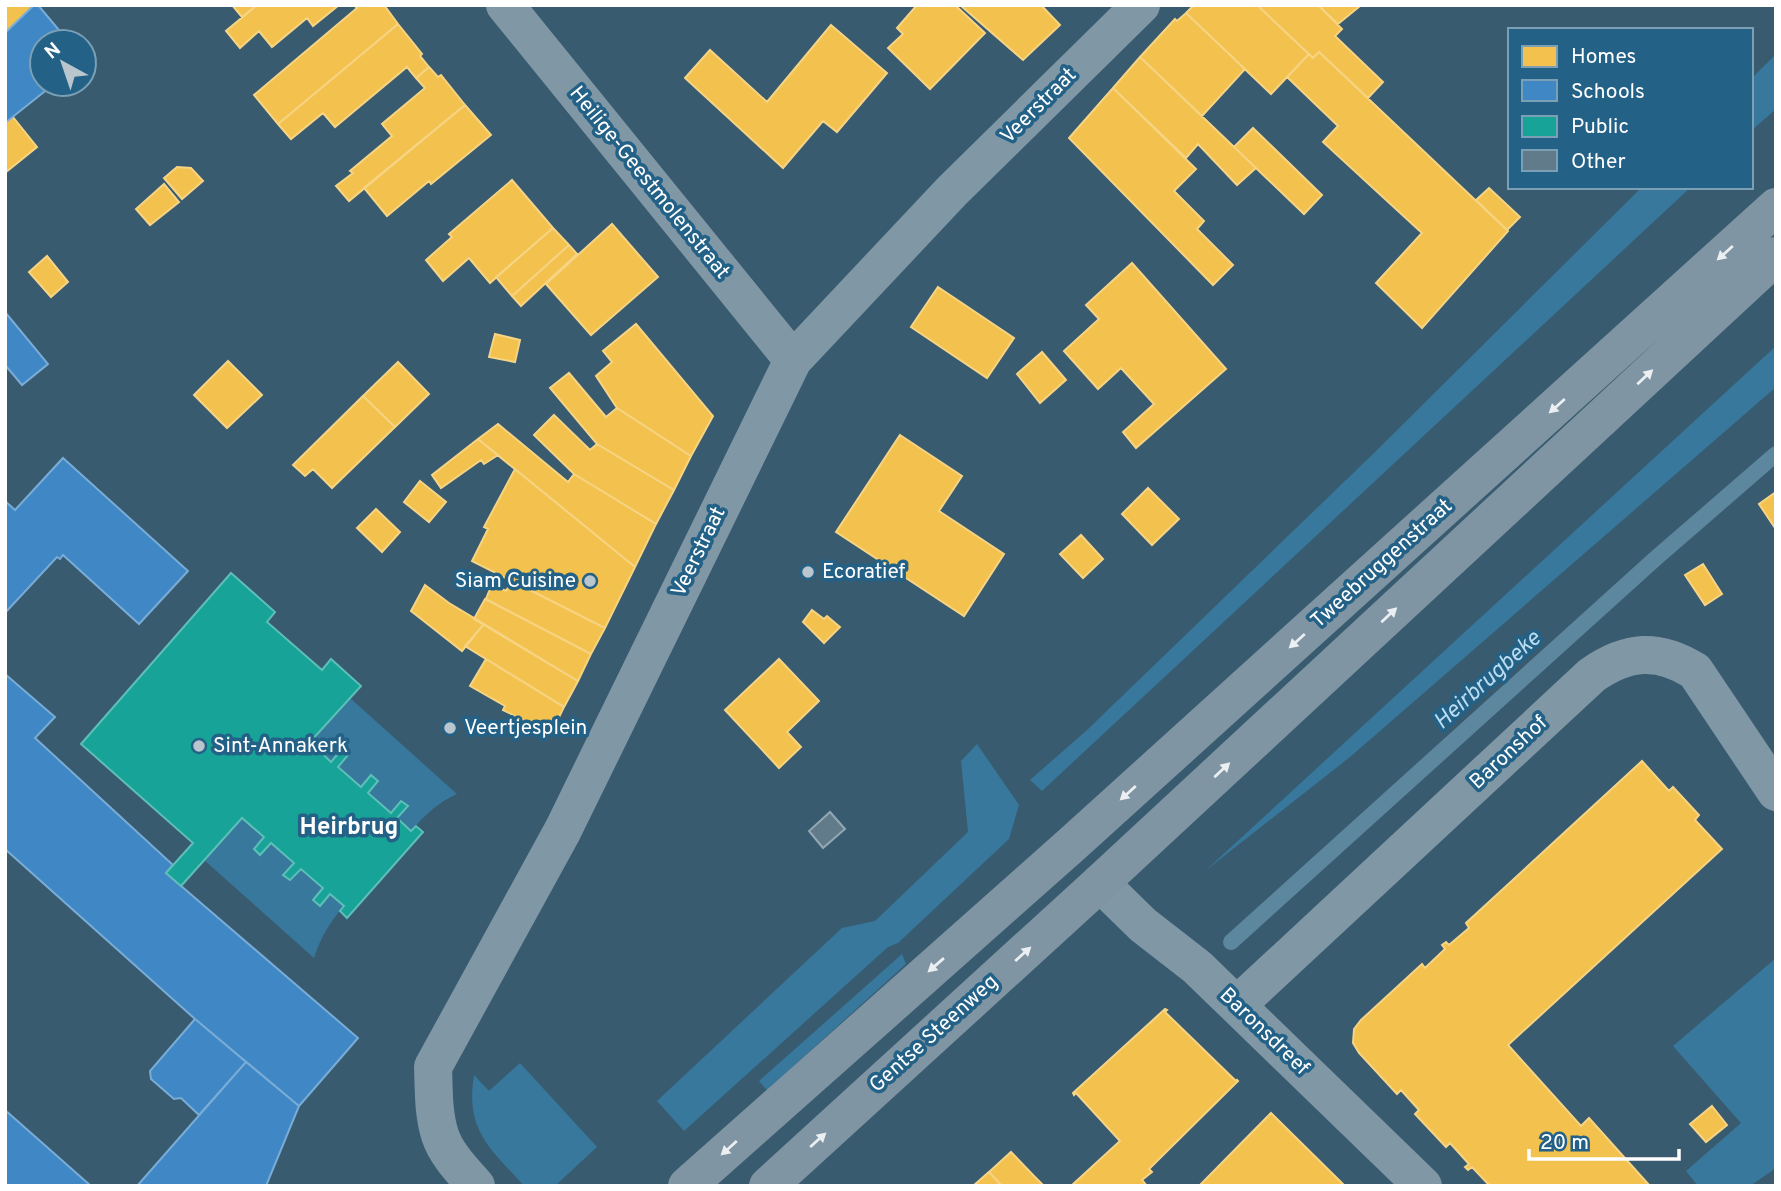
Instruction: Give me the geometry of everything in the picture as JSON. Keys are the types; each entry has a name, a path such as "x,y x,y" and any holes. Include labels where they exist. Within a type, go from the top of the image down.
{"main road":[{"name":"Tweebruggenstraat","path":"687,1186 988,920 1776,207"},
{"name":"Tweebruggenstraat","path":"1100,883 1776,256"},
{"name":"Gentse Steenweg","path":"768,1186 1100,883"}],"street":[{"name":"Heilige-Geestmolenstraat","path":"505,5 793,360"},
{"name":"Veerstraat","path":"476,1186 457,1164 441,1138 434,1109 433,1067 563,830 793,360 952,191 1141,5"},
{"name":"Baronshof","path":"1237,1005 1582,684 1609,663 1647,654 1679,661 1695,671 1776,792"},
{"name":"Baronsdreef","path":"1100,883 1143,925 1197,967 1423,1186"}],"shaded area":[{"path":"1776,54 1776,109 1753,129 1753,77"},
{"path":"1640,189 1689,189 1042,791 1030,780 1086,731 1375,452"},
{"path":"1776,346 1776,387 1350,757 1205,871"},
{"path":"350,698 457,794 443,801 411,831 397,818 407,806 401,801 391,813 368,793 378,781 371,775 361,787 338,767 348,755 343,750 331,762 310,742"},
{"path":"977,744 1019,805 1009,839 898,943 888,947 684,1131 657,1101 842,928 875,921 968,832 961,761"},
{"path":"242,818 264,837 254,849 260,855 271,843 294,863 284,875 289,880 301,869 323,888 313,901 320,906 330,894 344,906 326,930 314,958 204,860"},
{"path":"902,954 906,964 767,1090 759,1081"},
{"path":"1776,958 1776,1168 1750,1186 1698,1186 1686,1171 1741,1123 1673,1046"},
{"path":"520,1063 597,1147 555,1186 524,1186 491,1149 477,1125 473,1111 474,1075 489,1091"}],"building: Homes":[{"path":"5,5 34,5 5,33"},
{"path":"232,5 257,5 242,17"},
{"path":"257,5 339,5 313,26 307,18 272,47 259,31 240,48 226,31"},
{"path":"354,5 384,5 398,24 278,124 254,95 357,8"},
{"path":"917,5 955,5 985,33 930,89 888,48 903,34 897,28"},
{"path":"960,5 1041,5 1060,25 1023,60"},
{"path":"1194,5 1257,5 1309,54 1271,94 1186,13"},
{"path":"1257,5 1318,5 1342,29 1335,36 1383,82 1368,98 1319,52 1313,58"},
{"path":"1318,5 1360,5 1360,6 1338,24"},
{"path":"1186,13 1245,69 1202,116 1140,57 1175,19 1177,21"},
{"path":"398,24 429,67 416,78 407,67 335,127 323,113 291,139 278,124"},
{"path":"831,25 887,73 837,132 823,121 783,168 685,78 710,50 767,102"},
{"path":"1319,52 1508,231 1422,328 1376,283 1422,233 1323,142 1338,126 1287,77 1309,54 1313,58"},
{"path":"1140,57 1256,168 1237,185 1198,144 1186,158 1113,88"},
{"path":"429,67 438,77 441,75 465,105 349,201 336,186 392,136 382,124 425,88 416,78"},
{"path":"1113,88 1196,169 1174,191 1204,221 1197,229 1233,265 1213,285 1069,138"},
{"path":"465,105 491,135 387,216 364,188"},
{"path":"13,117 37,147 5,173 5,123"},
{"path":"1253,128 1322,195 1304,214 1234,147"},
{"path":"177,167 191,168 203,181 182,199 164,178"},
{"path":"512,180 553,228 490,283 469,258 443,281 426,260 452,237 449,234"},
{"path":"164,184 179,202 150,225 136,209"},
{"path":"1489,188 1520,217 1507,230 1476,200"},
{"path":"612,224 658,277 591,335 546,284"},
{"path":"553,228 569,245 512,296 496,277"},
{"path":"569,245 577,254 521,306 512,296"},
{"path":"47,256 68,282 51,297 29,272"},
{"path":"1132,263 1226,369 1136,448 1123,432 1154,404 1121,368 1098,389 1064,351 1099,319 1086,305"},
{"path":"938,287 1014,338 987,378 911,327"},
{"path":"636,324 713,416 691,456 617,408 596,376 612,362 603,351"},
{"path":"495,334 520,340 515,362 489,357"},
{"path":"1042,352 1066,380 1040,403 1017,374"},
{"path":"228,361 262,395 227,428 194,395"},
{"path":"398,362 429,394 395,427 363,396"},
{"path":"569,373 606,417 617,408 691,456 674,490 597,444 550,388"},
{"path":"363,396 395,427 332,488 313,469 305,476 293,465"},
{"path":"554,415 590,450 597,444 674,490 656,524 574,474 534,435"},
{"path":"498,424 568,482 574,474 656,524 635,567 478,439"},
{"path":"900,435 962,476 939,511 1004,554 964,616 836,532"},
{"path":"478,439 498,455 484,464 481,460 441,488 432,475"},
{"path":"515,469 635,567 605,628 472,561 488,529 484,527"},
{"path":"420,481 446,502 429,522 404,502"},
{"path":"1148,488 1179,519 1152,545 1122,514"},
{"path":"1776,492 1776,528 1775,528 1759,504"},
{"path":"376,509 400,532 382,552 357,528"},
{"path":"1081,535 1103,559 1083,578 1060,554"},
{"path":"1703,564 1722,594 1705,605 1685,575"},
{"path":"512,581 605,628 591,654 486,599 492,584 506,591"},
{"path":"425,585 484,624 462,651 411,611"},
{"path":"485,599 591,654 578,681 474,619"},
{"path":"812,610 824,619 827,616 840,627 824,643 803,622"},
{"path":"484,624 578,681 564,707 465,646"},
{"path":"486,659 564,707 551,734 503,710 505,706 470,686"},
{"path":"779,659 819,701 787,732 801,747 779,768 725,710"},
{"path":"1642,761 1669,791 1673,787 1699,815 1695,820 1722,849 1508,1045 1581,1126 1589,1118 1650,1186 1490,1186 1472,1167 1468,1170 1465,1167 1469,1164 1450,1143 1446,1147 1415,1114 1419,1110 1401,1090 1397,1094 1359,1053 1353,1043 1354,1029 1422,964 1425,968 1445,949 1442,945 1446,942 1449,945 1469,928 1466,923"},
{"path":"1165,1009 1165,1012 1238,1081 1149,1169 1152,1172 1142,1180 1147,1186 1071,1186 1120,1141 1076,1093 1073,1093"},
{"path":"1712,1106 1727,1125 1706,1142 1690,1124"},
{"path":"1271,1113 1274,1116 1345,1186 1199,1186"},
{"path":"1011,1152 1044,1186 1002,1186 989,1172"},
{"path":"989,1172 1002,1186 973,1186"}],"building: Schools":[{"path":"34,5 38,5 57,28 28,28 28,98 36,98 5,123 5,33"},
{"path":"5,312 48,364 22,385 5,365"},
{"path":"63,458 188,571 139,624 63,555 60,559 57,557 5,613 5,501 15,510"},
{"path":"5,674 55,717 35,738 173,865 166,873 358,1038 299,1106 195,1019 5,849"},
{"path":"195,1019 246,1062 199,1115 181,1098 174,1099 151,1079 150,1071"},
{"path":"246,1062 299,1106 266,1186 137,1186"},
{"path":"5,1110 91,1186 5,1186"}],"building: Public":[{"name":"Sint-Annakerk","path":"231,573 275,612 267,622 322,670 331,659 361,686 310,742 331,762 342,749 348,755 338,767 361,787 371,775 378,781 368,793 391,813 401,801 408,806 397,818 411,831 416,826 423,832 347,918 340,911 344,906 330,894 320,906 313,900 323,888 301,869 290,880 283,875 294,863 271,843 260,855 254,849 264,837 242,818 181,886 166,873 193,843 81,744"}],"building: Other":[{"path":"830,812 845,829 823,848 809,831"}],"waterway":[{"name":"Heirbrugbeke","path":"1231,942 1656,558 1776,454"}],"place":[{"name":"Ecoratief","path":"808,572"},
{"name":"Siam Cuisine","path":"590,581"},
{"name":"Veertjesplein","path":"450,728"},
{"name":"Sint-Annakerk","path":"199,746"}],"district":[{"name":"Heirbrug","path":"349,828"}]}
